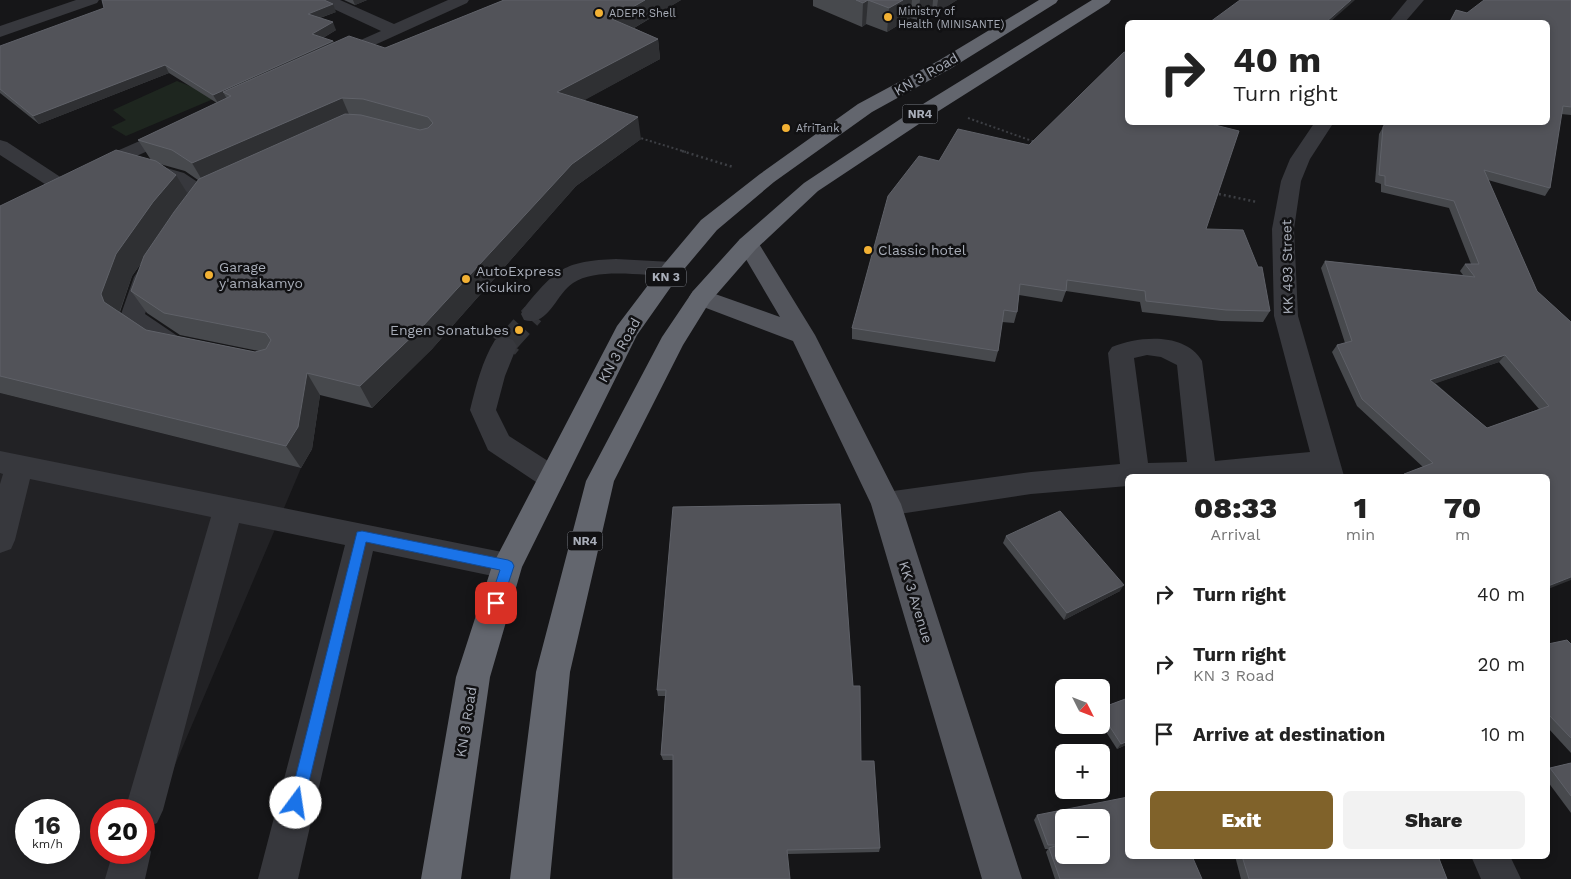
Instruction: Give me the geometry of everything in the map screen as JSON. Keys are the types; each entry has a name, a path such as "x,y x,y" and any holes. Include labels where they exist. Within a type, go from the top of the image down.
{"highway":[{"name":"KN 3 Road","path":"441,879 473,677 508,566 626,332 672,270 709,226 767,178 865,108 944,65 1050,0"},
{"name":"NR4","path":"530,879 553,672 600,481 671,343 701,297 748,244 811,187 1042,36 1103,0"}],"main road":[{"name":"KK 3 Avenue","path":"748,244 803,335 886,504 1002,879"},
{"path":"701,297 803,335"}],"street":[{"path":"0,32 91,0"},
{"path":"327,0 395,31"},
{"path":"320,65 461,0"},
{"path":"1399,20 1416,0"},
{"path":"0,146 50,188 195,122"},
{"name":"KK 493 Street","path":"1323,125 1300,159 1291,181 1283,229 1286,316 1327,469"},
{"path":"114,159 177,177 213,192 177,230"},
{"path":"162,253 146,277 132,317 172,344 211,352"},
{"path":"533,314 563,278 573,273 592,268 672,270"},
{"path":"504,346 492,376 483,410 498,443 552,478"},
{"path":"1202,472 1189,361 1177,352 1158,348 1135,346 1121,353 1135,474 1327,469"},
{"path":"0,540 10,464 508,566"},
{"path":"886,504 1031,483 1125,475"},
{"path":"147,799 228,509"},
{"path":"278,879 362,536"},
{"path":"1491,859 1501,879"},
{"path":"124,879 128,864"}],"path":[{"path":"930,108 972,120 1040,144"},
{"path":"635,137 671,149 706,157 767,178"},
{"path":"1212,192 1287,208"}],"shaded area":[{"path":"177,81 218,97 126,136 111,127 126,120 113,110"},
{"path":"0,393 301,468 155,812 155,799 90,799 90,864 132,864 126,879 0,879"}],"building":[{"path":"102,0 324,0 333,4 308,14 333,22 312,34 333,41 213,95 165,65 33,116 0,89 0,46 104,8"},
{"name":"Garage y'amakamyo","path":"504,0 645,0 612,19 658,39 557,92 638,117 572,164 422,327 360,386 307,373 298,427 286,446 0,376 0,206 116,150 156,161 176,175 153,202 116,254 101,294 104,302 146,330 255,352 266,349 271,340 266,333 164,313 131,291 144,256 174,212 199,179 345,114 361,115 420,130 428,128 433,123 428,117 363,99 342,98 192,163 172,150 138,140 231,96 223,92 349,36 385,48"},
{"path":"856,0 868,0 863,3"},
{"path":"868,0 903,0 889,8"},
{"path":"1240,0 1351,0 1328,20 1213,20"},
{"path":"1484,0 1571,0 1571,107 1563,106 1550,188 1484,170 1537,291 1571,322 1571,577 1550,585 1550,474 1404,474 1433,463 1362,399 1337,345 1352,341 1325,261 1475,277 1465,264 1479,264 1454,201 1385,185 1385,176 1379,175 1384,125 1550,125 1550,20 1451,20 1456,10 1467,13","holes":["1505,355 1549,406 1487,428 1430,380"]},
{"path":"1125,52 1125,125 1215,125 1239,131 1206,229 1243,230 1258,267 1262,267 1270,311 1226,310 1146,301 1145,291 1067,280 1066,291 1020,284 1017,312 1004,310 998,351 852,328 888,196 919,156 939,161 958,129 1029,145"},
{"path":"840,504 853,686 860,686 861,761 874,761 880,848 787,850 790,879 673,879 673,755 661,755 666,690 657,690 673,507"},
{"path":"1060,511 1124,585 1067,613 1006,536"},
{"path":"1567,640 1571,644 1571,738 1550,716 1550,644"},
{"path":"1125,699 1125,742 1121,744 1110,727 1110,705"},
{"path":"1571,763 1571,796 1550,768"},
{"path":"1125,798 1125,859 1193,859 1202,879 1060,879 1049,848 1055,846 1055,864 1110,864 1110,809 1067,809"},
{"path":"1055,811 1055,845 1048,845 1037,815"},
{"path":"1243,859 1439,859 1447,879 1249,879"}],"tunnel":[{"path":"507,343 533,314"},
{"path":"504,346 508,341"}],"place":[{"name":"ADEPR Shell","path":"599,13"},
{"name":"Ministry of Health (MINISANTE)","path":"888,17"},
{"name":"AfriTank","path":"786,128"},
{"name":"Classic hotel","path":"868,250"},
{"name":"Garage y'amakamyo","path":"209,275"},
{"name":"AutoExpress Kicukiro","path":"466,279"},
{"name":"Engen Sonatubes","path":"519,330"}],"route":[{"path":"296,803 362,536 508,566 496,603"}]}
